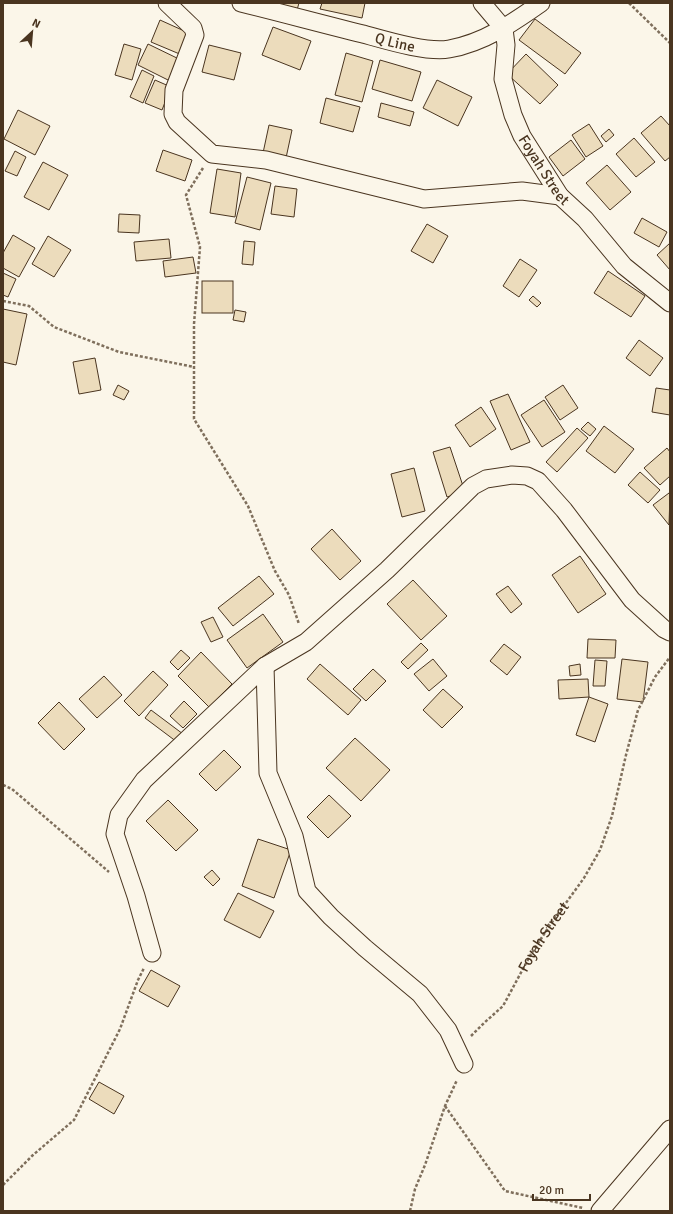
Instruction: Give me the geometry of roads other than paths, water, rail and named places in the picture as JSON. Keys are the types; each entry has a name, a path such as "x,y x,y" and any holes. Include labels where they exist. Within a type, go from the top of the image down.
{"street":[{"path":"167,3 190,24 195,35 174,90 173,114 177,122 212,154 266,160 424,199 522,192 560,196"},
{"name":"Q Line","path":"241,3 384,40 436,51 465,45 504,29 541,3"},
{"path":"482,3 504,29"},
{"name":"Foyah Street","path":"504,29 506,45 503,79 513,115 522,136 560,196 585,219 624,266 670,303"},
{"path":"152,953 136,896 115,834 119,815 144,780 265,666 306,642 387,570 473,486 486,479 512,475 528,476 538,481 564,510 632,600 664,629 670,632"},
{"path":"265,666 268,773 294,836 307,890 331,917 420,994 448,1030 464,1064"},
{"path":"603,1208 670,1129"}]}
